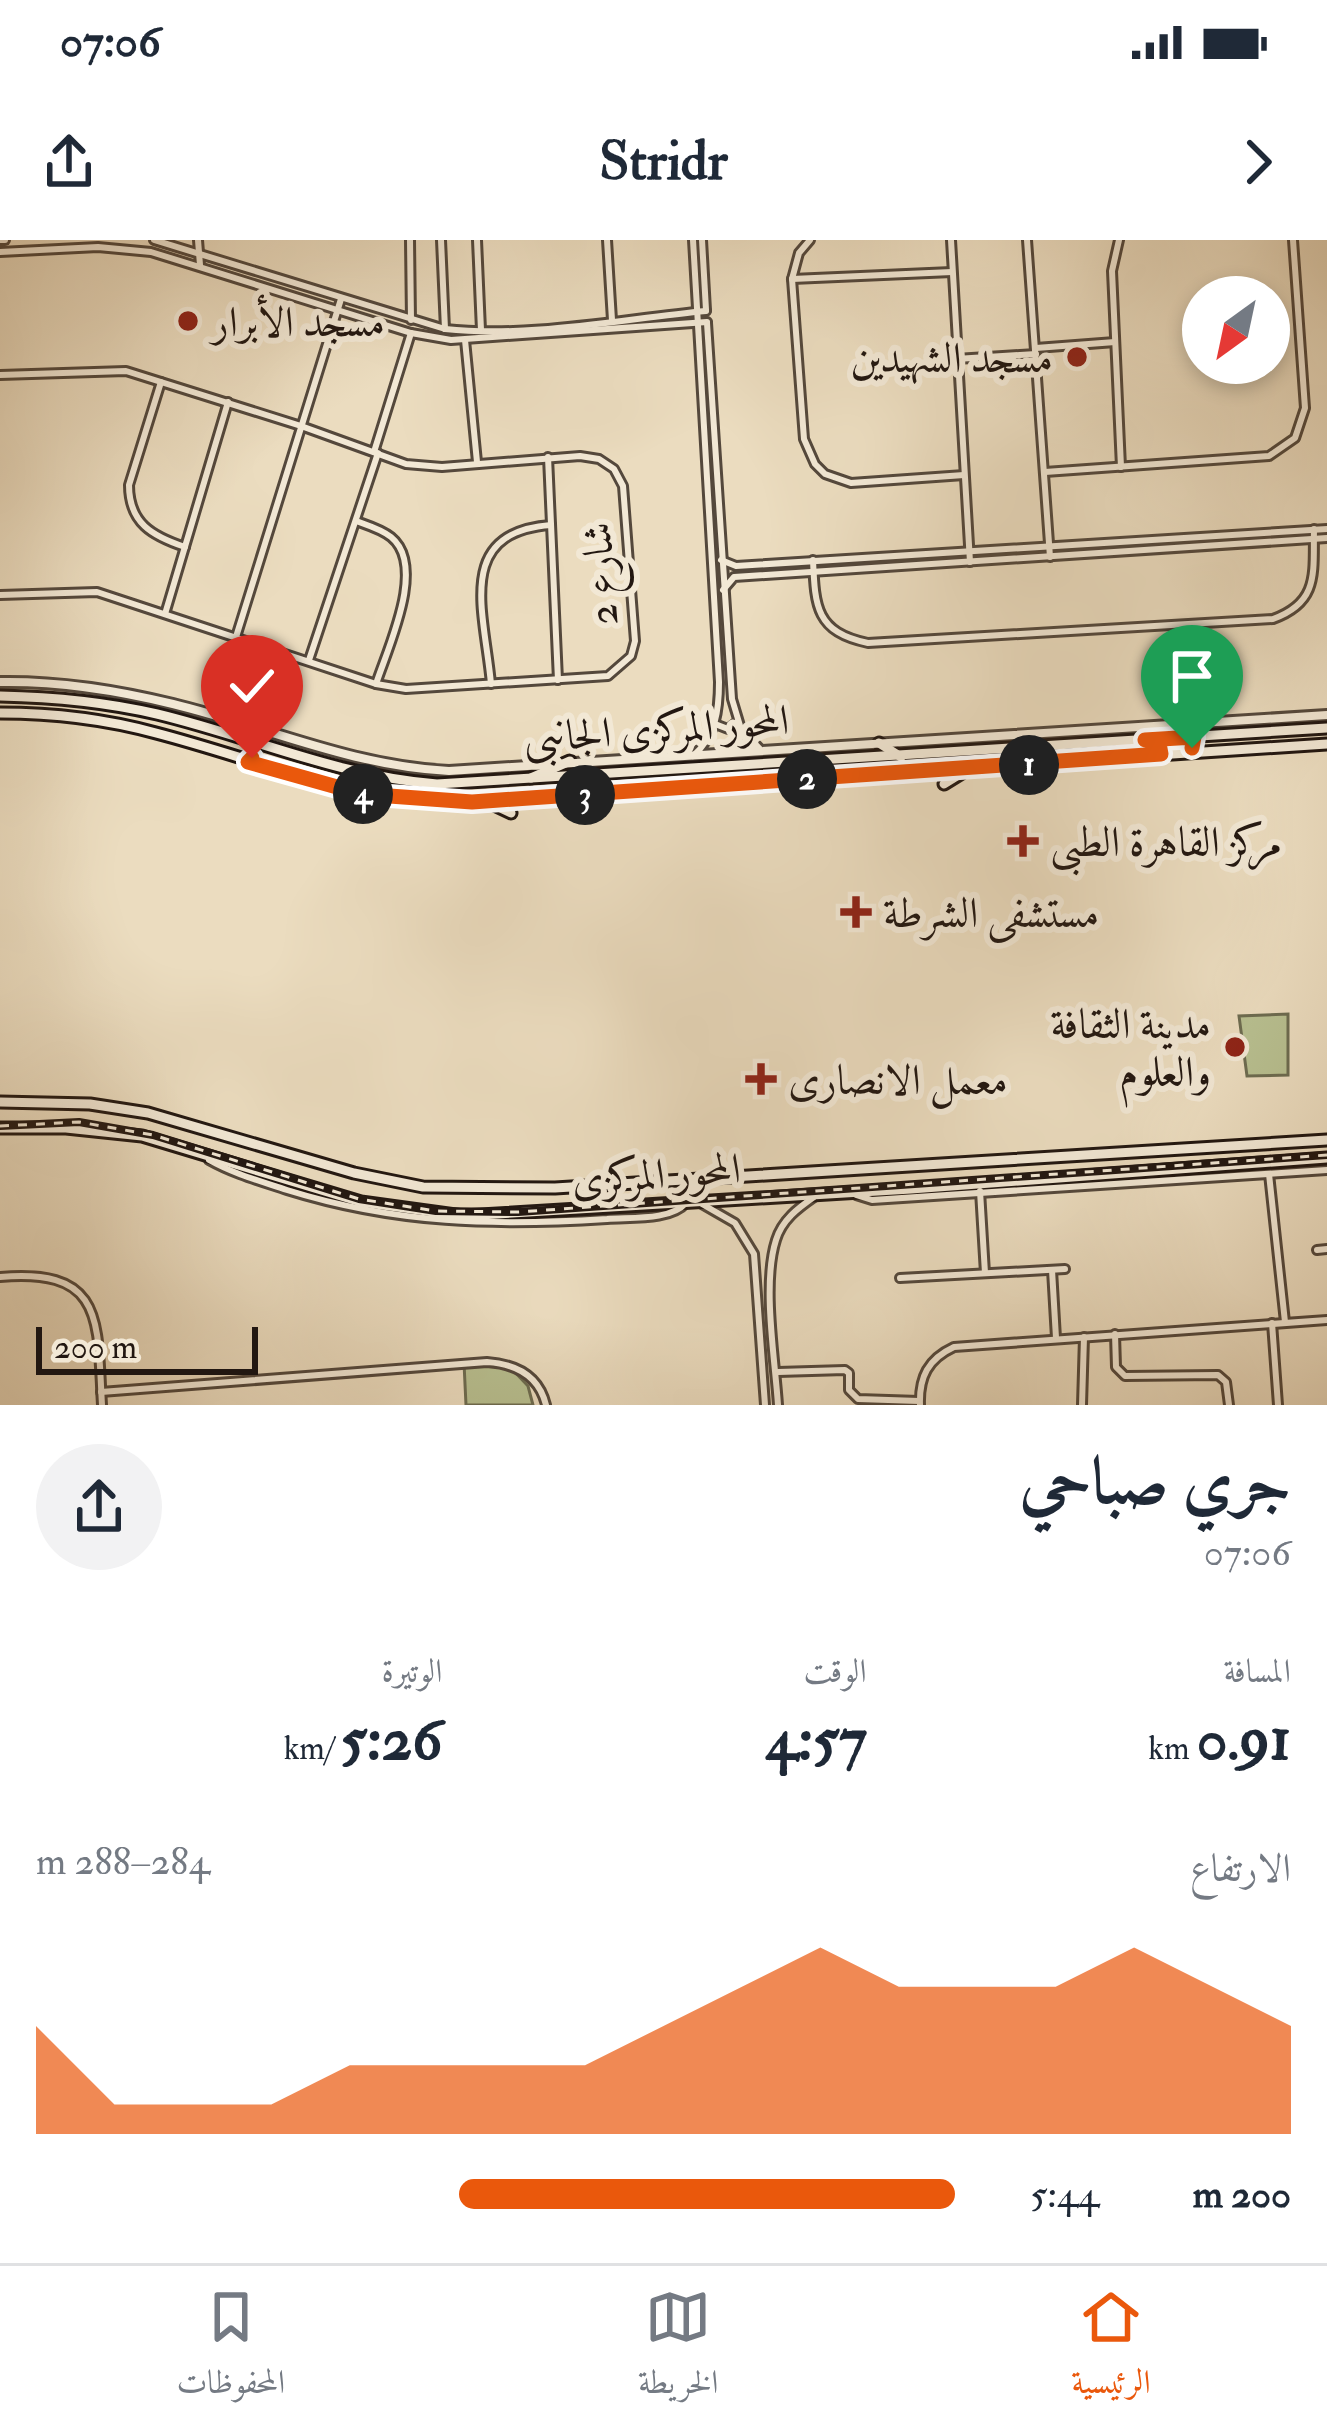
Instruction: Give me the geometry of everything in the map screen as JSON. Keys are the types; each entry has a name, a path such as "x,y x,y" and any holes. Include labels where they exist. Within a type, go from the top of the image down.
{"main road":[{"path":"0,696 115,706 351,773 436,784 1327,728"},
{"path":"0,713 112,723 291,775 399,799 488,801 1327,744"},
{"path":"229,736 252,751 248,762"},
{"path":"1194,737 1192,748 1208,754"},
{"path":"1145,740 1162,746 1159,756"},
{"path":"879,743 901,757"},
{"path":"272,751 267,761 291,775"},
{"path":"1140,758 1141,771"},
{"path":"524,781 570,760"},
{"path":"944,784 970,769"},
{"path":"903,772 905,786"},
{"path":"488,801 511,813"},
{"name":"المحور المركزى","path":"0,1102 89,1104 148,1113 410,1186 555,1188 842,1164 920,1165 1327,1140"},
{"name":"المحور المركزى","path":"0,1129 92,1129 142,1136 328,1194 421,1214 524,1215 1327,1158"},
{"path":"920,1165 925,1178 922,1188"}],"street":[{"path":"154,240 187,245 199,254 445,329 485,333 703,322"},
{"path":"198,240 200,265"},
{"path":"410,240 411,322"},
{"path":"441,240 445,329"},
{"path":"477,240 485,333"},
{"path":"607,240 612,326"},
{"path":"690,758 715,724 719,682 698,240"},
{"path":"810,240 799,253 792,279 804,439 815,464 851,483 964,475"},
{"path":"951,240 970,562"},
{"path":"1027,240 1050,557"},
{"path":"1119,240 1112,271 1121,467"},
{"path":"1045,472 1269,456 1295,439 1305,408 1293,240"},
{"path":"187,245 188,260"},
{"path":"0,252 98,247 188,260 411,333 465,340 485,333"},
{"path":"792,279 952,272"},
{"path":"236,637 341,298"},
{"path":"612,326 702,311"},
{"path":"309,662 411,333"},
{"path":"465,340 477,464"},
{"path":"956,359 1114,342"},
{"name":"شارع 2","path":"0,375 112,369 302,425 418,466 548,457 599,459 614,469 623,485 634,641 621,668 608,676 406,689 376,684 85,590 0,596"},
{"path":"161,382 129,485 129,499 132,512 149,532 185,547"},
{"path":"165,614 228,403"},
{"path":"548,457 559,680"},
{"path":"356,521 394,538 407,561 406,586 376,684"},
{"path":"491,684 482,580 485,560 495,543 511,532 551,525"},
{"path":"723,590 734,577 1050,557 1314,534 1327,529"},
{"path":"715,534 732,699 738,721 763,752"},
{"path":"721,560 736,566 1314,534 1327,538"},
{"path":"813,560 816,606 828,625 846,638 868,643 1273,619 1292,612 1307,597 1313,578 1314,534"},
{"name":"المحور المركزى الجانبى","path":"0,682 75,685 175,704 337,755 394,766 483,771 570,760 690,758 1327,716"},
{"path":"715,724 728,728 738,721"},
{"path":"854,1192 872,1201 1327,1170"},
{"path":"1270,1174 1274,1246 1286,1322"},
{"path":"980,1191 986,1274"},
{"path":"778,1405 771,1289 774,1244 786,1221 816,1195"},
{"path":"693,1202 735,1222 754,1254 765,1405"},
{"path":"1317,1250 1327,1250"},
{"path":"900,1278 1065,1269"},
{"path":"1052,1270 1056,1338"},
{"path":"0,1276 59,1280 83,1296 95,1322 102,1405"},
{"path":"776,1372 845,1370 849,1390 858,1402 919,1403 923,1373 942,1353 968,1345 1327,1320"},
{"path":"1272,1323 1278,1405"},
{"path":"1114,1334 1116,1366 1125,1376 1218,1375 1226,1382 1229,1405"},
{"path":"1082,1405 1084,1336"},
{"path":"101,1392 488,1362 517,1367 528,1375 546,1405"}],"green space":[{"path":"1288,1014 1288,1075 1247,1076 1239,1016"},
{"path":"464,1363 511,1368 528,1386 533,1405 466,1405"}],"railway":[{"path":"0,1126 79,1122 153,1135 359,1199 436,1211 518,1212 1327,1155"}],"place":[{"name":"مسجد الأبرار","path":"188,321"},
{"name":"مسجد الشهيدين","path":"1077,357"},
{"name":"مركز القاهرة الطبى","path":"1023,841"},
{"name":"مستشفى الشرطة","path":"856,912"},
{"name":"مدينة الثقافة والعلوم","path":"1235,1047"},
{"name":"معمل الانصارى","path":"761,1079"}],"route":[{"path":"252,758 248,762 362,794 472,802 1161,754 1159,743 1145,740 1194,737 1192,748"}]}
